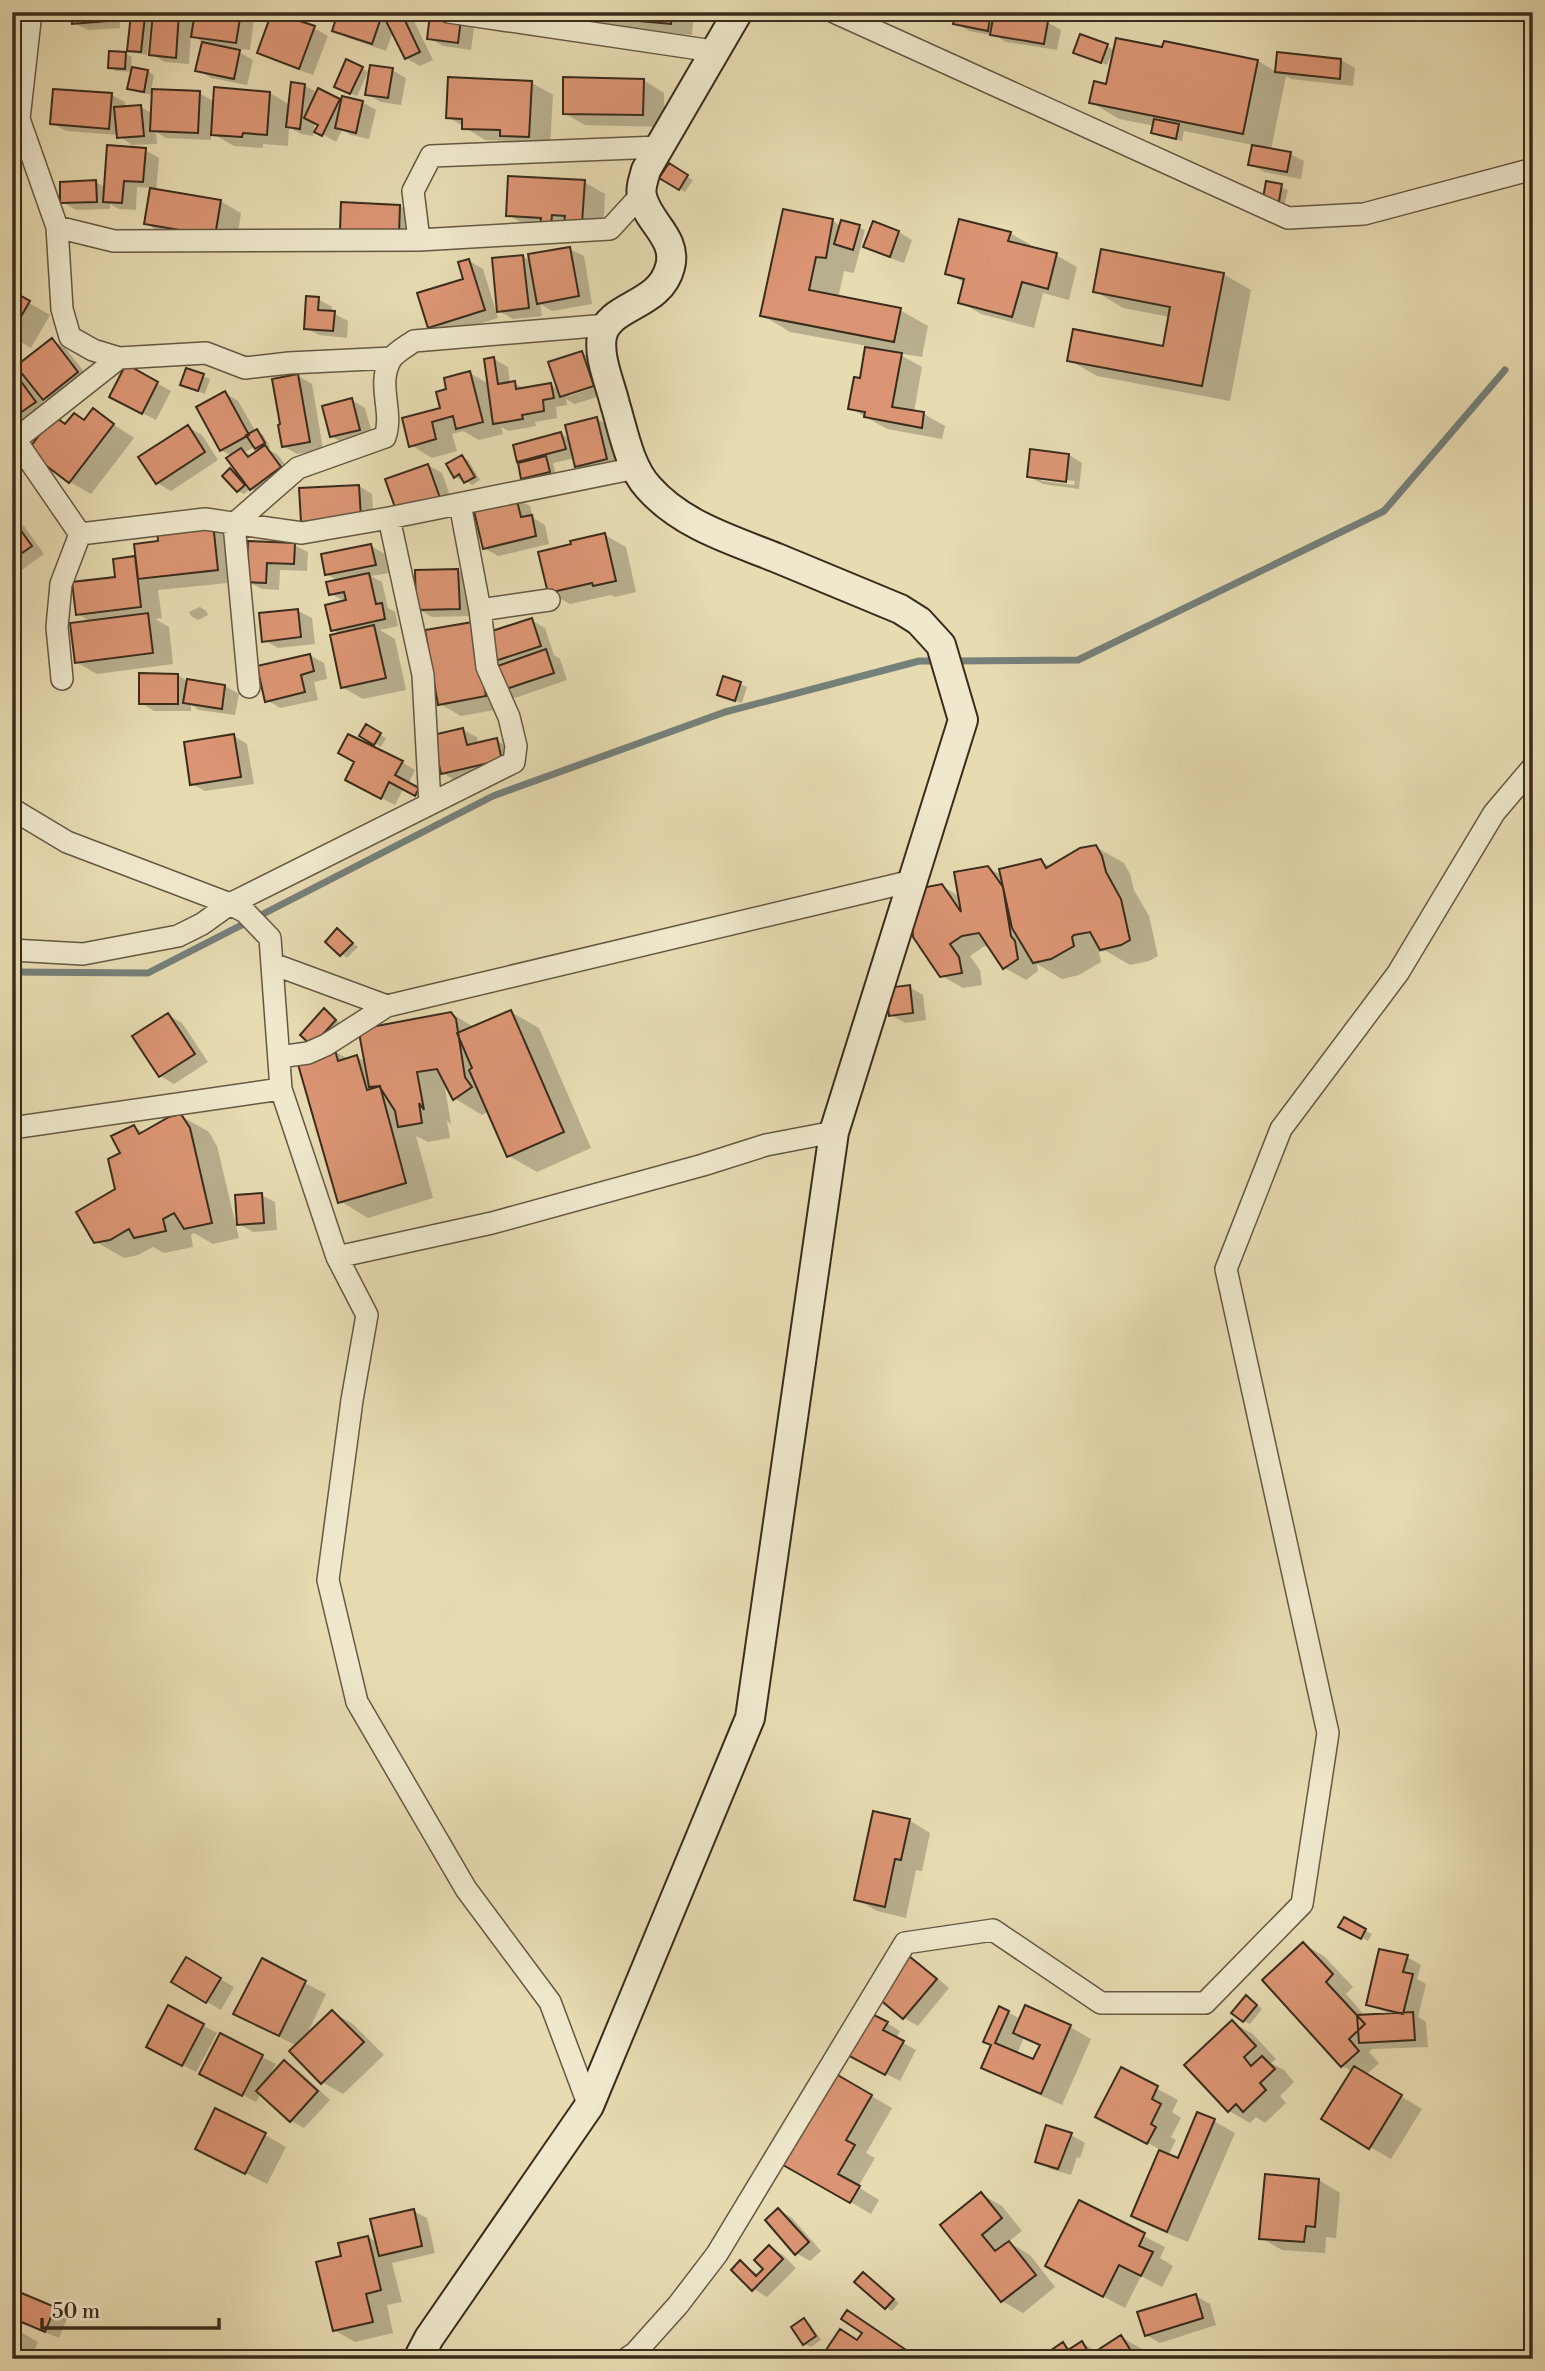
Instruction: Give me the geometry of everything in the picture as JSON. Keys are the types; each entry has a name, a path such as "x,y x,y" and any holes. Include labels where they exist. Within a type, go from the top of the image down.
{"main road":[{"path":"418,2359 429,2338 589,2106 750,1718 834,1132 963,720 942,645 919,621 900,609 709,530 671,510 646,486 636,468 622,427 601,350 603,335 607,325 617,315 652,296 667,281 671,263 670,244 648,211 641,195 646,170 737,12"}],"street":[{"path":"31,12 16,120 57,227 62,309 70,337 93,350 119,358 206,353 245,368 392,358"},
{"path":"449,12 713,51"},
{"path":"834,12 1288,218 1364,214 1533,169"},
{"path":"419,240 413,191 431,156 659,147"},
{"path":"57,227 114,241 419,240 610,229 641,195"},
{"path":"234,524 298,468 385,437 390,424 384,380 392,358 414,341 607,325"},
{"path":"80,534 14,437 119,358"},
{"path":"80,534 205,519 302,533 636,468"},
{"path":"12,950 83,954 178,936 238,908 430,804 514,762 516,746 509,717 487,667 480,610 460,504"},
{"path":"390,518 422,675 430,804"},
{"path":"234,524 248,687"},
{"path":"62,679 57,626 61,584 80,534"},
{"path":"480,610 550,600"},
{"path":"626,2359 635,2353 678,2305 717,2254 905,1942 993,1930 1101,2003 1205,2003 1303,1904 1328,1732 1226,1269 1281,1129 1398,973 1494,813 1533,767"},
{"path":"12,809 67,842 238,908 270,938 281,1089 337,1257 367,1315 352,1400 328,1580 357,1702 466,1889 550,2002 589,2106"},
{"path":"279,1057 308,1053 326,1045 387,1006 912,881"},
{"path":"273,964 387,1006"},
{"path":"12,1128 281,1089"},
{"path":"337,1257 492,1223 766,1146 834,1132"}],"building":[{"path":"71,12 106,12 107,21 72,24"},
{"path":"153,12 179,12 176,58 149,55"},
{"path":"195,12 241,12 236,43 191,37"},
{"path":"272,12 315,26 299,69 257,53"},
{"path":"338,12 383,12 372,44 332,31"},
{"path":"393,12 401,12 420,52 405,59 384,17"},
{"path":"672,12 671,24 561,14"},
{"path":"956,12 991,12 988,31 953,24"},
{"path":"994,13 1048,21 1044,44 990,35"},
{"path":"131,14 145,16 141,52 127,51"},
{"path":"430,15 461,19 458,43 427,39"},
{"path":"1080,34 1108,44 1101,63 1073,53"},
{"path":"1116,38 1162,47 1164,41 1258,60 1243,134 1089,103 1094,81 1106,84"},
{"path":"202,42 240,50 234,79 195,71"},
{"path":"109,51 126,52 125,69 108,68"},
{"path":"1277,52 1341,59 1340,79 1275,72"},
{"path":"346,59 363,67 350,94 334,87"},
{"path":"370,65 393,68 388,98 365,95"},
{"path":"132,67 148,70 144,92 127,89"},
{"path":"448,77 532,81 529,137 500,136 500,130 462,129 462,119 446,118"},
{"path":"563,77 644,79 643,115 563,114"},
{"path":"291,82 305,84 300,129 286,127"},
{"path":"214,87 270,92 267,135 211,135"},
{"path":"318,88 340,99 322,136 314,132 318,125 304,118"},
{"path":"53,89 112,93 109,129 50,124"},
{"path":"152,89 200,91 198,133 150,131"},
{"path":"342,96 363,101 356,133 335,128"},
{"path":"141,105 144,136 117,138 114,107"},
{"path":"1154,119 1179,124 1176,139 1151,133"},
{"path":"107,145 146,148 143,182 124,181 122,203 103,202"},
{"path":"1252,145 1291,152 1287,172 1248,165"},
{"path":"669,163 688,175 679,190 659,178"},
{"path":"508,176 585,180 582,223 564,222 565,216 552,215 551,225 540,225 541,218 506,216"},
{"path":"96,180 97,202 60,203 60,182"},
{"path":"1266,181 1282,184 1278,207 1262,204"},
{"path":"150,188 221,200 215,236 144,224"},
{"path":"341,202 400,205 399,234 340,231"},
{"path":"783,209 833,219 826,258 816,257 809,290 901,308 894,342 760,316"},
{"path":"959,219 1011,232 1008,241 1057,253 1048,289 1022,282 1012,317 958,303 964,279 945,274"},
{"path":"841,220 860,225 853,250 834,244"},
{"path":"873,221 899,231 890,257 863,247"},
{"path":"570,247 579,296 537,304 528,254"},
{"path":"1101,249 1224,273 1202,386 1067,361 1073,329 1163,346 1170,307 1093,292"},
{"path":"523,255 529,308 497,312 492,258"},
{"path":"469,259 485,310 428,328 417,293 463,279 458,262"},
{"path":"12,291 30,301 12,332"},
{"path":"306,296 319,297 318,310 335,311 333,331 304,329"},
{"path":"52,338 78,372 43,400 16,366"},
{"path":"865,347 902,353 892,407 924,412 922,428 864,417 865,412 848,409 854,377 860,378"},
{"path":"582,351 594,386 560,397 548,362"},
{"path":"494,357 498,384 515,381 516,389 551,383 554,398 543,400 544,411 522,415 523,419 493,424 484,359"},
{"path":"126,364 158,382 142,414 109,397"},
{"path":"186,368 204,374 198,391 180,385"},
{"path":"12,369 36,402 14,417 12,415"},
{"path":"470,371 483,422 456,429 453,416 432,422 436,439 409,447 402,418 440,408 436,392 446,389 444,378"},
{"path":"298,374 310,442 282,447 272,379"},
{"path":"225,391 249,435 220,451 196,407"},
{"path":"352,398 360,430 330,437 322,406"},
{"path":"93,408 114,424 69,483 27,451 54,416 65,424 74,413 84,420"},
{"path":"597,417 607,459 575,467 565,425"},
{"path":"188,425 205,452 156,484 138,457"},
{"path":"257,429 265,443 255,449 246,435"},
{"path":"561,432 566,449 517,462 513,445"},
{"path":"265,445 281,467 250,490 226,458 241,448 248,457"},
{"path":"1030,449 1069,454 1066,482 1027,477"},
{"path":"462,455 475,477 464,483 459,474 454,478 446,464"},
{"path":"546,456 550,472 521,479 518,463"},
{"path":"428,464 440,498 397,513 385,479"},
{"path":"230,468 245,485 237,492 222,476"},
{"path":"359,485 361,518 301,522 299,488"},
{"path":"516,497 521,517 532,515 536,536 483,549 473,507"},
{"path":"12,518 32,546 12,560"},
{"path":"213,523 218,570 138,579 134,544 158,541 157,529"},
{"path":"605,533 616,581 593,586 592,583 548,593 538,552"},
{"path":"248,541 295,543 294,564 267,563 266,583 246,582"},
{"path":"371,544 376,565 325,575 321,554"},
{"path":"135,556 141,607 76,615 72,582 115,577 113,559"},
{"path":"458,569 460,609 416,610 415,570"},
{"path":"369,573 376,604 382,603 385,619 331,631 325,605 346,600 344,592 329,595 326,582"},
{"path":"298,609 301,637 262,642 259,613"},
{"path":"148,613 153,653 75,663 70,623"},
{"path":"532,618 541,646 495,661 486,633"},
{"path":"473,622 486,696 438,705 425,630"},
{"path":"374,625 386,678 341,688 330,635"},
{"path":"546,649 554,673 500,691 492,668"},
{"path":"310,654 314,671 301,675 305,692 265,702 257,666"},
{"path":"139,673 178,674 178,704 139,704"},
{"path":"723,676 741,682 735,701 717,695"},
{"path":"187,679 225,685 222,709 183,703"},
{"path":"366,724 381,733 374,745 359,736"},
{"path":"463,728 467,745 497,738 502,760 441,774 433,735"},
{"path":"234,734 241,777 190,785 184,742"},
{"path":"348,734 403,761 395,775 419,788 415,796 389,782 381,799 345,780 354,762 338,753"},
{"path":"1096,845 1106,872 1121,899 1130,940 1100,950 1090,932 1074,935 1074,946 1051,959 1033,963 1012,928 999,869 1041,859 1046,868 1080,848"},
{"path":"988,866 1003,887 1011,936 1015,941 1018,959 1003,969 979,933 962,936 950,944 959,957 962,973 940,977 913,937 911,890 942,884 961,912 954,872"},
{"path":"337,928 353,943 340,956 325,942"},
{"path":"910,985 913,1013 889,1016 886,988"},
{"path":"324,1008 336,1020 312,1046 300,1035"},
{"path":"511,1010 564,1132 507,1157 469,1070 472,1068 457,1033"},
{"path":"451,1012 456,1019 465,1077 472,1087 453,1100 437,1069 417,1072 424,1110 419,1103 422,1123 398,1127 395,1111 379,1086 369,1087 359,1033 366,1028"},
{"path":"168,1013 195,1054 159,1077 132,1036"},
{"path":"335,1050 338,1061 357,1055 367,1090 380,1086 406,1183 338,1203 297,1061"},
{"path":"181,1114 190,1128 212,1223 184,1229 174,1213 163,1219 166,1231 134,1238 129,1229 110,1240 94,1243 76,1212 115,1189 108,1159 120,1153 111,1136 134,1125 139,1134 169,1117"},
{"path":"262,1193 264,1223 237,1225 235,1195"},
{"path":"873,1811 910,1819 901,1860 895,1859 885,1907 854,1900"},
{"path":"1344,1917 1366,1929 1361,1939 1338,1927"},
{"path":"1303,1942 1333,1974 1326,1982 1365,2024 1349,2039 1359,2051 1341,2067 1262,1980"},
{"path":"1379,1949 1408,1955 1403,1972 1413,1974 1403,2014 1366,2005"},
{"path":"904,1952 937,1979 903,2019 871,1992"},
{"path":"186,1957 221,1978 206,2003 171,1982"},
{"path":"262,1958 306,1981 279,2036 233,2014"},
{"path":"1246,1995 1257,2005 1243,2022 1231,2013"},
{"path":"168,2005 204,2024 182,2066 146,2047"},
{"path":"1025,2005 1071,2025 1041,2094 981,2068 991,2045 983,2042 999,2006 1009,2011 995,2043 1033,2059 1040,2045 1013,2033"},
{"path":"332,2010 364,2042 321,2084 289,2051"},
{"path":"1413,2012 1415,2040 1359,2043 1357,2015"},
{"path":"872,2014 888,2022 883,2030 904,2041 885,2075 838,2050"},
{"path":"1232,2020 1256,2046 1244,2057 1251,2066 1262,2056 1275,2069 1260,2083 1266,2090 1243,2112 1236,2104 1228,2112 1184,2065"},
{"path":"220,2033 263,2055 242,2096 199,2074"},
{"path":"284,2060 318,2091 290,2122 256,2091"},
{"path":"1354,2066 1402,2095 1369,2149 1321,2119"},
{"path":"1121,2067 1158,2086 1152,2099 1161,2104 1151,2124 1156,2127 1147,2144 1095,2117"},
{"path":"836,2074 872,2095 846,2140 855,2145 838,2174 860,2186 850,2203 783,2165"},
{"path":"215,2108 266,2133 245,2174 195,2149"},
{"path":"1197,2112 1215,2119 1167,2232 1131,2216 1159,2150 1178,2158"},
{"path":"1046,2125 1072,2133 1058,2169 1035,2162"},
{"path":"1265,2174 1319,2179 1315,2227 1306,2226 1304,2242 1259,2239"},
{"path":"981,2192 1002,2218 982,2235 995,2251 1009,2241 1036,2275 1001,2302 940,2225"},
{"path":"1079,2200 1145,2233 1139,2246 1153,2252 1141,2276 1119,2265 1103,2297 1045,2266"},
{"path":"778,2208 809,2242 795,2255 765,2220"},
{"path":"414,2209 422,2246 379,2256 370,2219"},
{"path":"368,2236 381,2290 366,2294 373,2322 333,2331 316,2262 341,2256 338,2243"},
{"path":"769,2245 783,2259 752,2291 731,2270 740,2260 756,2276 763,2269 754,2260"},
{"path":"863,2272 894,2299 885,2309 854,2282"},
{"path":"12,2289 55,2307 45,2332 12,2318"},
{"path":"1196,2294 1203,2318 1145,2336 1137,2312"},
{"path":"847,2310 909,2352 904,2359 838,2359 826,2350 840,2329 857,2340 862,2333 841,2319"},
{"path":"804,2318 816,2336 803,2345 791,2327"},
{"path":"1121,2335 1136,2359 1041,2357 1063,2342 1068,2350 1082,2341 1090,2355"}],"waterway":[{"path":"953,661 1078,660 1384,511 1505,370"},
{"path":"12,972 148,973 493,796 725,712 919,661 938,661"}]}
